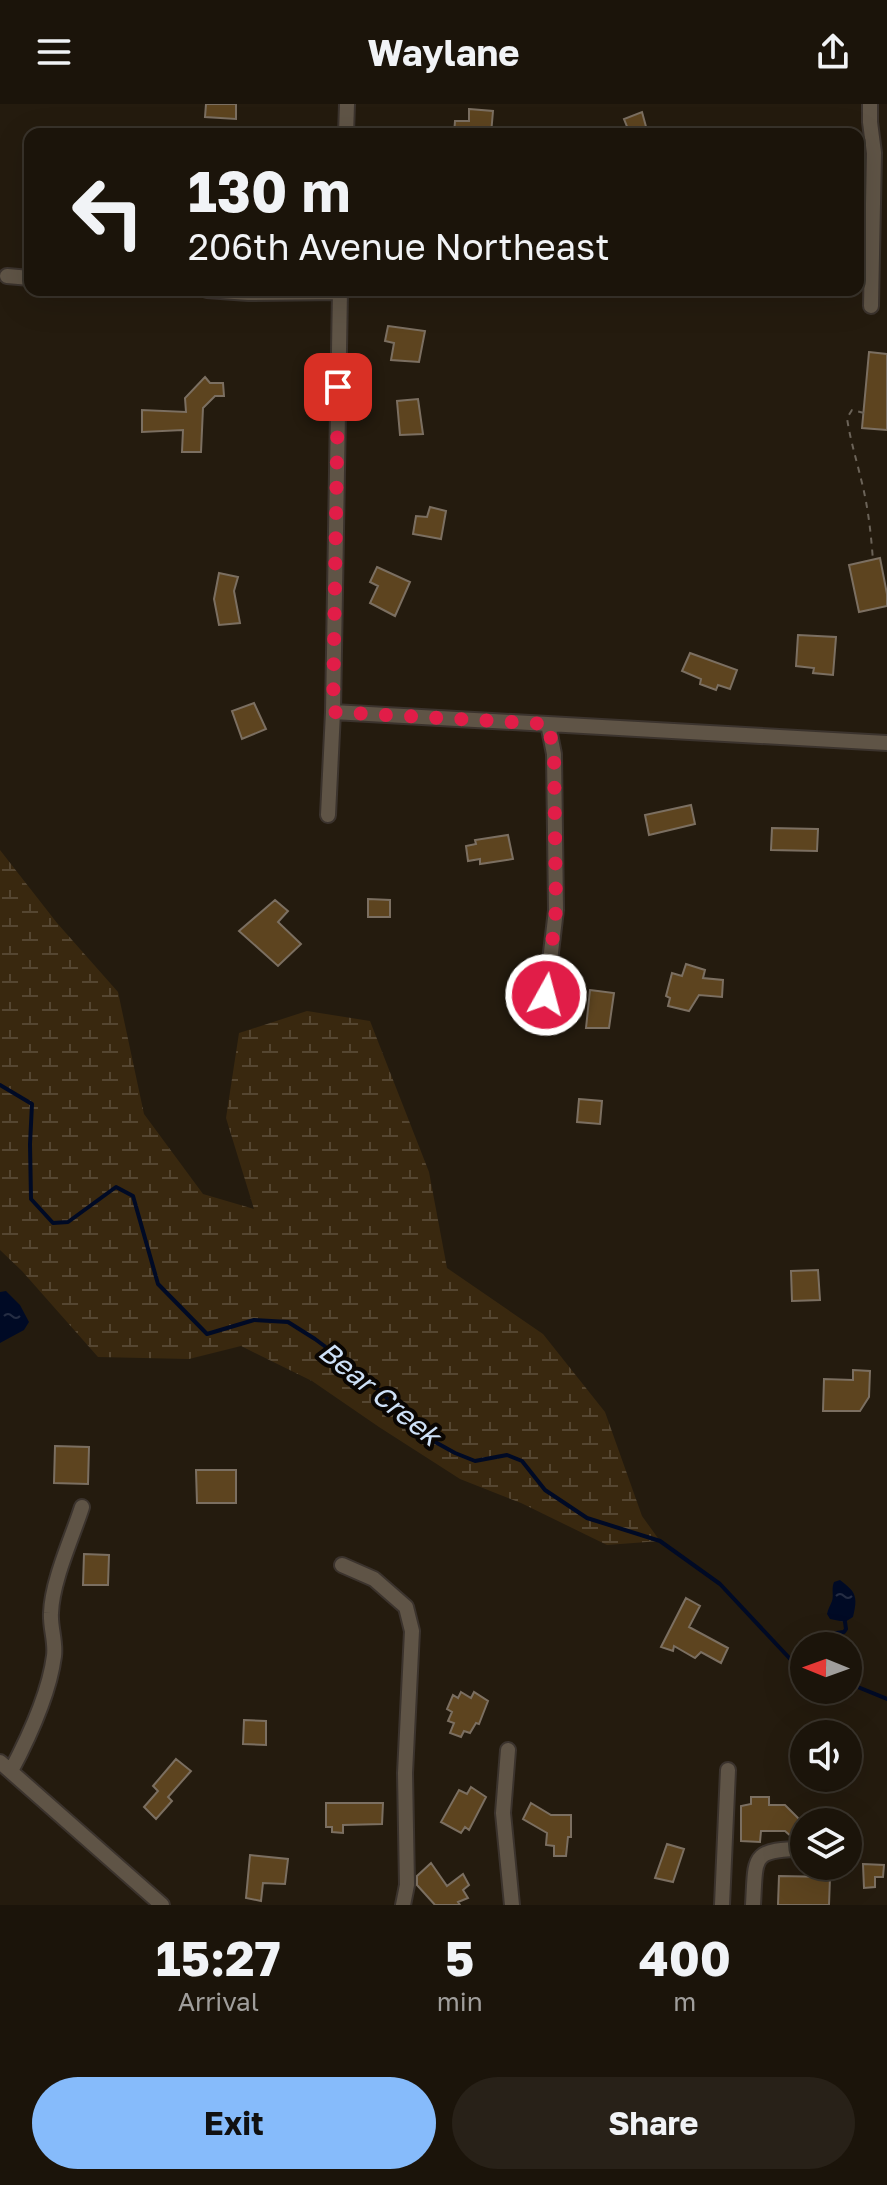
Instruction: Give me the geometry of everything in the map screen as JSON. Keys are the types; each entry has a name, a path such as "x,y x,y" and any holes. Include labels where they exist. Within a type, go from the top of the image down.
{"street":[{"path":"346,128 347,104"},
{"path":"870,104 874,153 871,306"},
{"path":"7,276 24,277"},
{"path":"328,815 333,712 340,296"},
{"path":"333,712 887,743"},
{"path":"546,995 556,910 554,754 548,724"},
{"path":"82,1507 59,1573 50,1613 55,1654 48,1683 30,1735 6,1767 162,1905"},
{"path":"342,1565 374,1579 406,1607 412,1631 405,1773 407,1885 403,1905"},
{"path":"508,1750 503,1813 512,1905"},
{"path":"722,1905 728,1770"},
{"path":"753,1905 755,1863 759,1856 766,1852 790,1850"}],"path":[{"path":"864,413 852,410 847,418 850,443 870,521 873,561"}],"green space":[{"path":"0,850 57,923 118,992 144,1114 203,1194 254,1209 226,1118 239,1033 307,1011 370,1021 429,1172 447,1268 543,1334 605,1412 642,1516 660,1541 607,1545 521,1503 460,1479 312,1381 241,1346 189,1359 98,1357 0,1250"}],"water":[{"path":"6,1291 20,1305 29,1322 24,1330 0,1343 0,1292"},
{"path":"840,1580 852,1591 855,1599 853,1617 845,1622 830,1619 827,1614 833,1599 834,1582"}],"building":[{"path":"206,104 236,104 236,119 205,117"},
{"path":"469,109 493,111 492,128 454,128 455,121 469,121"},
{"path":"642,112 646,128 628,128 624,119"},
{"path":"388,326 425,331 419,362 391,360 394,343 385,341"},
{"path":"869,352 887,354 887,430 862,428"},
{"path":"205,377 210,383 223,383 224,396 215,396 203,408 201,452 182,452 183,430 142,432 142,410 186,412 185,398"},
{"path":"418,399 423,434 400,435 397,401"},
{"path":"430,507 446,511 441,539 413,534 416,516 427,517"},
{"path":"880,558 887,606 859,612 849,565"},
{"path":"377,567 410,582 395,616 370,603 378,586 370,582"},
{"path":"219,573 238,577 234,591 240,623 219,625 214,599"},
{"path":"798,635 836,637 833,675 813,673 814,668 796,666"},
{"path":"690,653 737,670 730,689 718,685 716,690 700,684 701,679 682,671"},
{"path":"254,703 266,729 242,739 232,711"},
{"path":"691,805 695,824 649,835 645,815"},
{"path":"772,828 818,829 817,851 771,850"},
{"path":"508,835 513,859 480,864 480,859 468,861 466,846 476,844 475,840"},
{"path":"368,899 390,900 390,917 368,917"},
{"path":"275,900 288,911 278,922 301,944 278,966 239,931"},
{"path":"686,964 705,970 703,978 723,980 722,997 699,995 689,1011 668,1006 670,998 666,996 672,973 682,976"},
{"path":"590,990 614,993 609,1028 586,1028"},
{"path":"579,1099 602,1101 600,1124 577,1122"},
{"path":"818,1270 820,1300 792,1301 791,1271"},
{"path":"853,1370 870,1371 869,1397 860,1411 823,1411 824,1379 853,1380"},
{"path":"55,1446 89,1447 88,1484 54,1483"},
{"path":"196,1470 236,1470 236,1503 197,1503"},
{"path":"84,1554 109,1555 108,1585 83,1585"},
{"path":"686,1598 700,1606 689,1627 728,1648 721,1663 701,1652 695,1658 674,1646 673,1651 661,1647"},
{"path":"461,1692 471,1698 474,1692 488,1701 479,1724 476,1723 470,1733 464,1731 461,1737 450,1733 454,1723 448,1721 452,1712 447,1709 453,1695 458,1698"},
{"path":"244,1720 266,1721 266,1745 243,1744"},
{"path":"176,1759 191,1771 168,1797 172,1801 156,1819 144,1807 158,1791 153,1786"},
{"path":"471,1787 486,1797 469,1830 465,1827 461,1833 441,1822 459,1790 467,1794"},
{"path":"751,1797 769,1797 769,1805 785,1805 790,1810 790,1835 785,1831 761,1831 760,1842 741,1841 741,1806 751,1804"},
{"path":"326,1803 383,1803 382,1824 343,1825 343,1833 332,1832 332,1827 326,1827"},
{"path":"531,1803 551,1815 571,1815 571,1837 568,1837 566,1856 554,1856 554,1846 546,1845 547,1833 523,1819"},
{"path":"667,1844 684,1849 673,1882 655,1878"},
{"path":"250,1855 288,1859 285,1884 263,1883 261,1901 246,1898"},
{"path":"431,1863 447,1886 463,1874 469,1885 463,1890 468,1898 458,1902 460,1905 435,1905 417,1885 417,1876"},
{"path":"863,1864 884,1865 883,1877 875,1877 875,1887 864,1888"},
{"path":"779,1876 790,1876 790,1880 830,1880 829,1905 778,1905"}],"waterway":[{"name":"Bear Creek","path":"0,1085 32,1104 31,1199 53,1223 68,1222 116,1187 133,1196 158,1284 207,1334 254,1320 288,1322 362,1374 428,1438 475,1461 507,1455 522,1461 545,1490 587,1518 660,1541 720,1584 790,1659"},
{"path":"844,1632 845,1622"},
{"name":"Bear Creek","path":"862,1689 887,1699"}],"route":[{"path":"338,387 333,712 548,724 554,754 556,910 546,995"}]}
